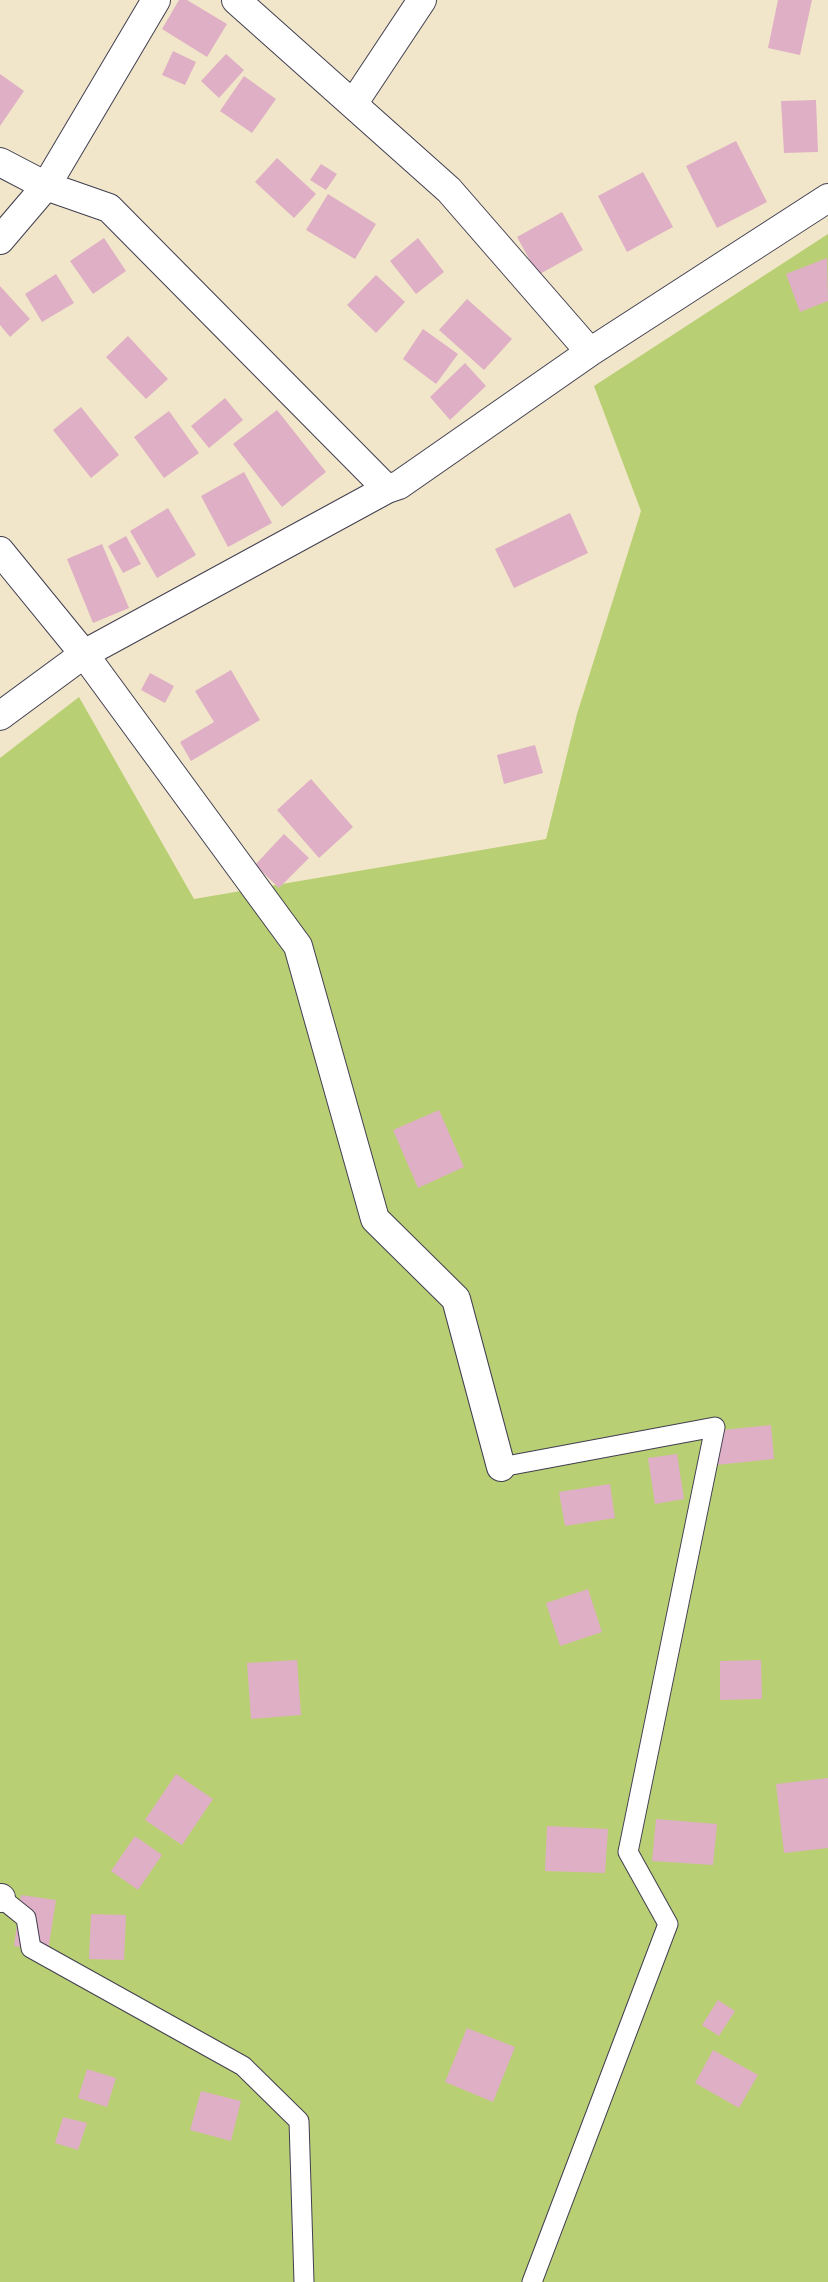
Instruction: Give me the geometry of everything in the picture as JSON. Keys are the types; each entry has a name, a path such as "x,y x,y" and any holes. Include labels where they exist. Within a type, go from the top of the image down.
{"street":[{"path":"0,240 46,186 156,0"},
{"path":"236,0 449,190 590,352"},
{"path":"353,104 422,0"},
{"path":"0,162 46,186 109,208 387,489"},
{"path":"0,716 84,654 387,489 400,485 590,352 828,198"},
{"path":"0,551 84,654 298,946 375,1219 456,1299 501,1467"}],"lane":[{"path":"501,1467 715,1427 628,1852 668,1924 532,2282"},
{"path":"0,1898 26,1918 31,1948 242,2066 299,2121 304,2282"}],"green space":[{"path":"828,234 828,2282 0,2282 0,758 79,697 194,899 546,839 577,714 641,511 594,386"}],"building":[{"path":"179,0 187,0 227,24 207,57 162,29"},
{"path":"778,0 812,0 800,55 768,48"},
{"path":"173,51 196,62 185,85 162,75"},
{"path":"226,54 244,70 219,98 201,81"},
{"path":"0,74 24,91 0,126"},
{"path":"244,76 276,99 252,133 220,111"},
{"path":"816,100 818,152 784,153 781,101"},
{"path":"736,141 767,202 717,228 686,166"},
{"path":"277,158 316,194 294,218 255,182"},
{"path":"321,164 337,174 326,190 310,180"},
{"path":"643,172 673,227 627,252 598,196"},
{"path":"328,194 376,224 355,259 306,230"},
{"path":"562,212 583,250 538,275 517,237"},
{"path":"104,238 126,271 93,294 70,261"},
{"path":"418,238 444,272 416,294 390,261"},
{"path":"827,258 828,301 800,312 786,274"},
{"path":"56,274 74,303 42,322 25,294"},
{"path":"376,275 405,302 376,333 347,305"},
{"path":"0,286 30,319 10,337 0,325"},
{"path":"467,299 512,339 484,370 439,330"},
{"path":"423,329 458,354 436,384 403,359"},
{"path":"128,336 168,379 146,399 106,357"},
{"path":"465,363 486,386 450,420 430,397"},
{"path":"225,398 243,420 209,448 191,426"},
{"path":"81,407 119,455 91,478 53,430"},
{"path":"277,410 326,472 282,507 233,444"},
{"path":"169,411 199,453 164,478 134,437"},
{"path":"244,472 272,523 228,547 201,496"},
{"path":"168,508 196,555 157,578 130,531"},
{"path":"570,513 588,553 514,588 495,549"},
{"path":"126,536 141,564 123,573 108,546"},
{"path":"102,544 129,608 93,623 67,559"},
{"path":"231,670 260,720 191,761 180,742 214,722 195,691"},
{"path":"150,673 174,686 165,703 141,690"},
{"path":"535,745 543,773 504,784 497,755"},
{"path":"311,779 353,827 319,858 277,810"},
{"path":"284,834 309,858 279,888 255,865"},
{"path":"439,1110 464,1167 418,1188 393,1130"},
{"path":"771,1425 774,1459 716,1465 713,1431"},
{"path":"677,1454 684,1499 655,1504 648,1458"},
{"path":"610,1484 615,1518 565,1526 559,1492"},
{"path":"588,1589 602,1632 560,1646 546,1603"},
{"path":"297,1660 301,1715 251,1719 247,1663"},
{"path":"761,1660 762,1699 720,1700 720,1661"},
{"path":"176,1774 213,1799 182,1845 145,1820"},
{"path":"828,1778 828,1848 784,1853 776,1784"},
{"path":"656,1819 717,1824 713,1865 652,1861"},
{"path":"547,1826 608,1829 605,1873 545,1871"},
{"path":"135,1836 162,1855 138,1890 111,1871"},
{"path":"21,1895 56,1900 48,1951 14,1946"},
{"path":"91,1914 126,1915 124,1960 89,1959"},
{"path":"718,2000 735,2011 719,2036 702,2025"},
{"path":"467,2028 515,2047 493,2102 445,2082"},
{"path":"713,2050 758,2075 739,2108 695,2083"},
{"path":"87,2069 116,2078 107,2107 78,2098"},
{"path":"201,2091 241,2101 231,2141 190,2130"},
{"path":"63,2117 87,2123 78,2150 55,2143"}]}
